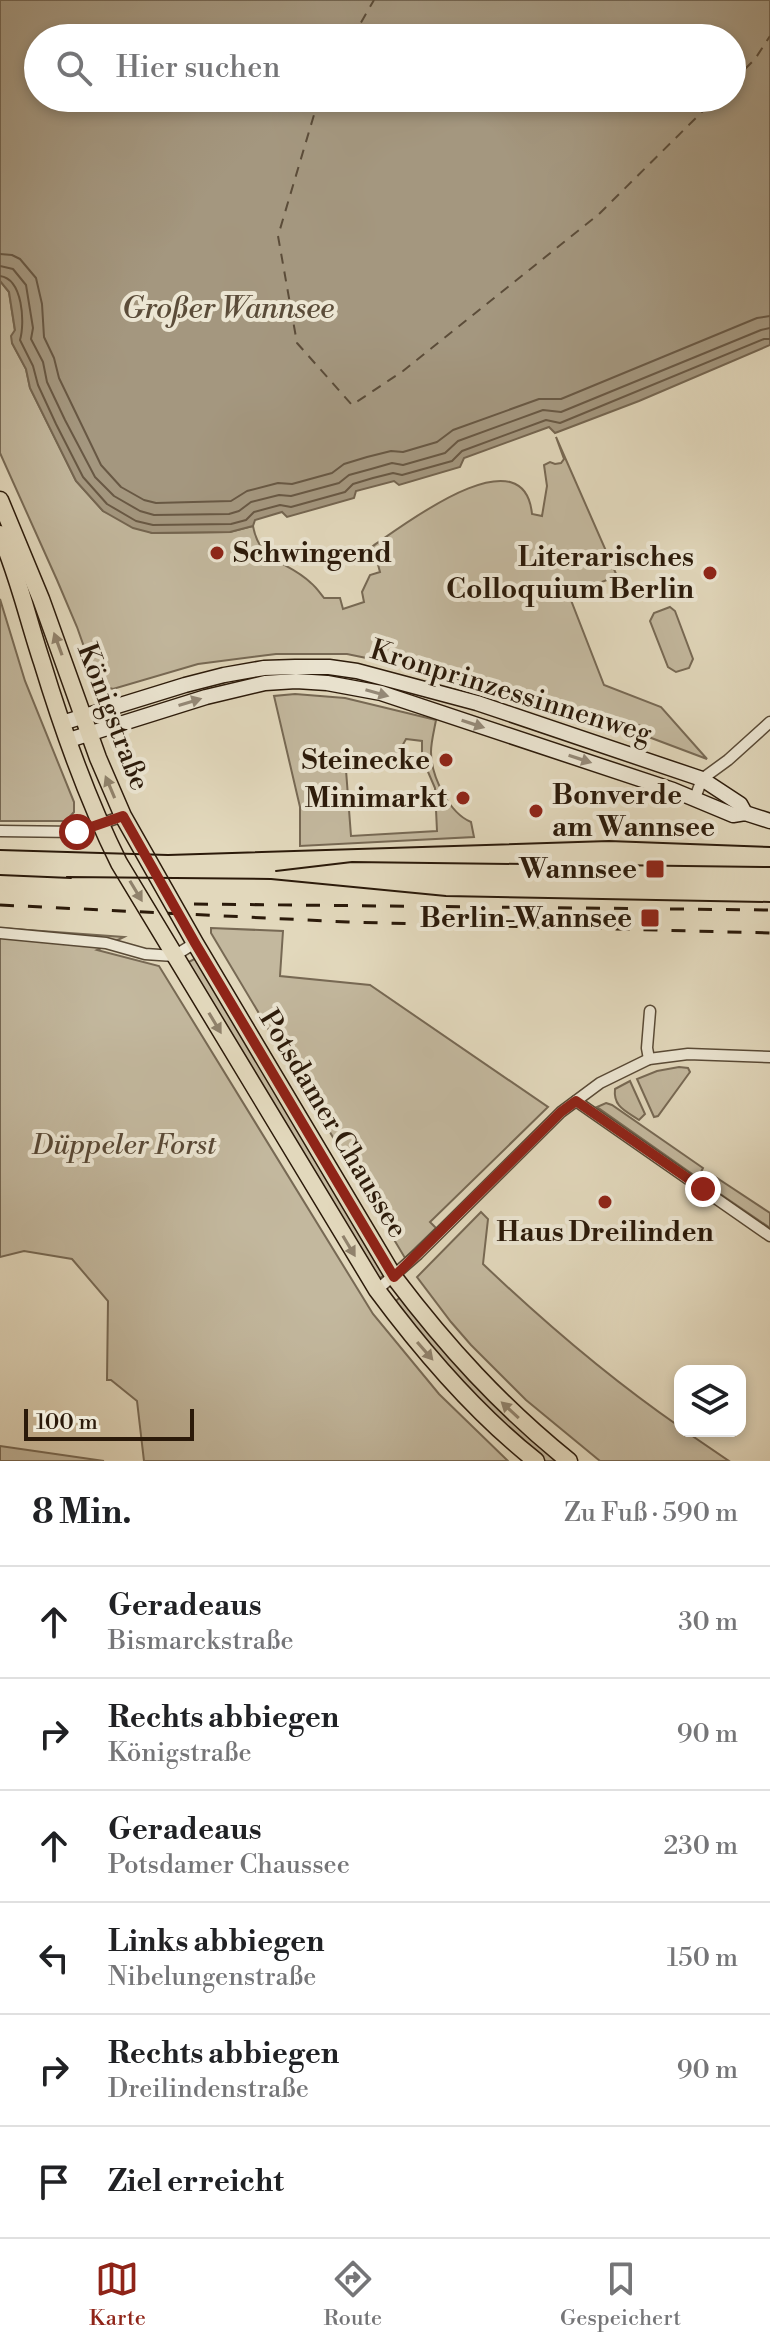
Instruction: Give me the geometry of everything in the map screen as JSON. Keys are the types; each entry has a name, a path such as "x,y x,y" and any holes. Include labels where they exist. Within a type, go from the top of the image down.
{"main road":[{"name":"Königstraße","path":"0,500 123,816 195,943"},
{"name":"Königstraße","path":"0,534 62,723 100,825 174,956"},
{"name":"Kronprinzessinnenweg","path":"62,723 224,675 264,668 329,667 432,689 702,779 740,804 745,813"},
{"name":"Kronprinzessinnenweg","path":"69,740 254,685 296,681 354,686 695,798 733,815 745,813 770,821"},
{"path":"425,708 432,689"},
{"path":"128,702 134,720"},
{"name":"Potsdamer Chaussee","path":"195,943 394,1277 476,1377 569,1461"},
{"name":"Potsdamer Chaussee","path":"174,956 377,1290 453,1383 536,1461"}],"street":[{"path":"695,798 702,779 770,722"},
{"path":"0,831 77,832 123,816"},
{"path":"0,933 106,943 145,954 174,956 195,943"},
{"path":"649,1059 650,1011"},
{"path":"377,1290 394,1277 561,1112 600,1083 649,1059 688,1054 770,1057"},
{"path":"576,1101 770,1236"}],"green space":[{"path":"0,281 9,292 15,331 12,343 26,369 30,388 76,481 103,511 152,533 230,532 253,526 268,555 302,576 324,598 340,598 343,609 364,602 362,592 370,575 380,572 373,546 434,505 460,492 486,483 508,482 524,491 532,514 542,516 547,486 544,465 561,463 564,459 556,437 617,576 569,595 604,685 661,707 707,759 646,736 647,728 598,712 545,706 434,672 347,654 276,654 198,664 113,689 103,686 95,678 77,627 0,453"},
{"path":"0,599 25,681 74,802 74,812 66,821 0,821"},
{"path":"670,607 675,611 693,659 689,668 676,672 668,667 650,621 654,613"},
{"path":"295,694 345,698 436,720 431,748 434,772 455,811 471,822 474,837 300,846 300,807 274,696","holes":["406,739 422,741 422,758 435,788 437,831 351,836 346,770 390,768"]},
{"name":"Düppeler Forst","path":"0,928 124,937 97,950 159,966 373,1314 439,1394 508,1461 144,1461 137,1401 107,1380 108,1301 72,1259 24,1251 0,1257"},
{"path":"211,928 283,931 280,976 370,985 548,1107 430,1222 436,1228 405,1258 211,933"},
{"path":"198,957 386,1274 377,1280 185,964"},
{"path":"679,1067 688,1068 690,1072 658,1116 654,1117 637,1079"},
{"path":"630,1081 645,1114 639,1120 621,1108 616,1100 615,1089"},
{"path":"606,1103 703,1168 698,1178 597,1107"},
{"path":"714,1176 770,1213 770,1228 707,1185"},
{"path":"481,1212 488,1219 483,1264 554,1329 674,1423 674,1437 694,1437 729,1461 600,1461 526,1400 471,1345 417,1277"},
{"path":"402,1296 560,1461 544,1461 460,1383 393,1303"},
{"path":"0,1446 104,1461 0,1461"}],"water":[{"name":"Großer Wannsee","path":"0,0 770,0 770,345 639,401 555,433 549,427 464,458 460,467 399,485 394,481 356,491 354,498 287,517 282,512 255,520 253,526 230,532 152,533 133,528 103,511 76,481 30,388 26,369 12,343 11,336 15,330 9,292 0,281"}],"ferry route":[{"path":"360,24 374,0"},
{"path":"746,68 770,36"},
{"path":"315,112 278,236 297,343 352,405 403,371 599,214 702,112"}],"tram line":[{"path":"0,850 168,855 609,841 770,847"},
{"path":"276,871 352,862 770,867"},
{"path":"0,875 271,879 446,896 770,902"}],"railway":[{"path":"194,904 770,910"},
{"path":"0,905 348,922 770,933"}],"place":[{"name":"Schwingend","path":"217,553"},
{"name":"Literarisches Colloquium Berlin","path":"710,573"},
{"name":"Steinecke","path":"446,760"},
{"name":"Minimarkt","path":"463,798"},
{"name":"Bonverde am Wannsee","path":"536,811"},
{"name":"Wannsee","path":"655,869"},
{"name":"Berlin-Wannsee","path":"650,918"},
{"name":"Haus Dreilinden","path":"605,1202"}],"route":[{"path":"77,832 123,816 394,1277 561,1112 576,1101 703,1189"}]}
